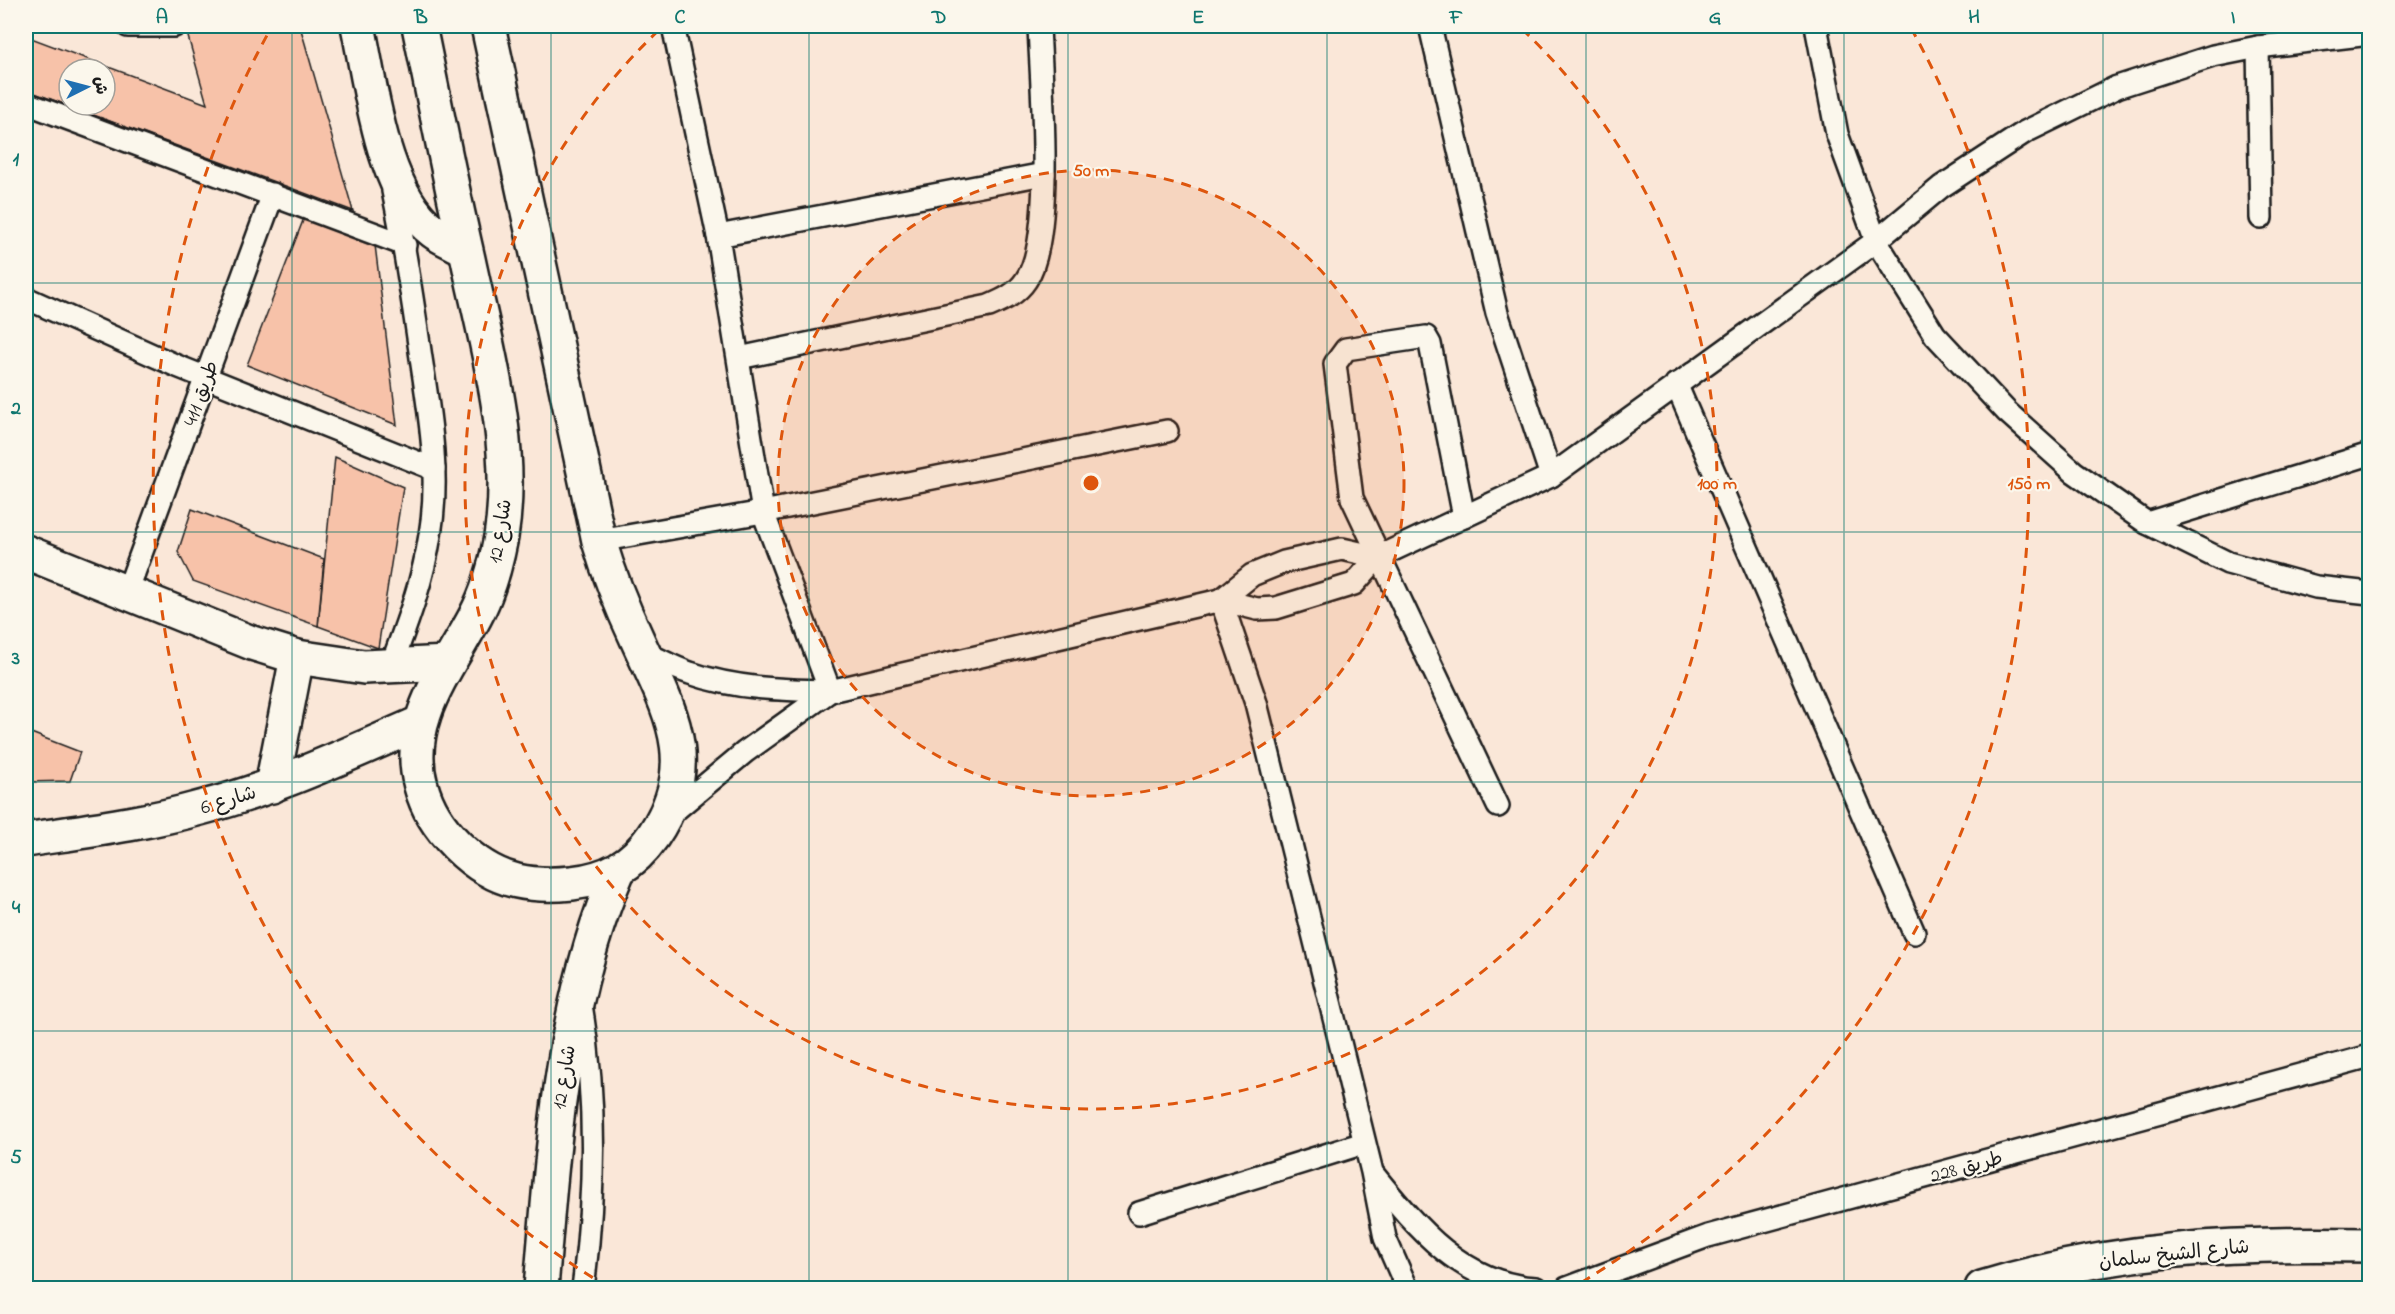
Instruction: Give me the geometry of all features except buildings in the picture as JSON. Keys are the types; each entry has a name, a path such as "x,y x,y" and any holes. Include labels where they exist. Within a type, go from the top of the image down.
{"street":[{"path":"358,26 386,156 398,184 414,209 432,230 465,249"},
{"name":"شارع 12","path":"419,26 493,375 505,460 506,500 501,539 491,578 477,615 448,663 420,723 416,754 421,786 433,815 452,840 480,864 514,880 549,886 585,882 617,873 642,853 665,819 674,799 679,767 677,736 667,706 620,602 599,541 488,26"},
{"path":"26,552 252,643 297,657 334,665 391,666 448,663"},
{"path":"272,786 297,657"},
{"name":"شارع 6","path":"26,840 152,820 201,808 272,786 420,723"},
{"name":"شارع 12","path":"541,1288 557,1119 578,992 593,931 617,873"},
{"name":"شارع الشيخ سلمان","path":"1982,1288 2076,1264 2156,1251 2225,1245 2370,1245"}],"lane":[{"path":"128,26 174,26"},
{"path":"673,26 718,236 763,512 830,691"},
{"path":"739,358 989,306 1010,297 1026,281 1036,260 1044,174 1040,26"},
{"path":"1430,26 1497,313 1551,476"},
{"path":"1816,26 1838,134 1876,241 1935,335 2007,412 2074,472 2147,523 2228,562 2316,587 2370,593"},
{"path":"1221,600 1257,609 1295,603 1354,584 1378,557 1551,476 1876,241 1941,187 2025,132 2117,87 2213,56 2258,47 2370,34"},
{"path":"2258,47 2261,218"},
{"path":"26,103 405,245"},
{"path":"386,156 405,245 433,439 434,469 434,503 423,574 413,609 391,666"},
{"path":"718,236 1044,174"},
{"name":"طريق 411","path":"127,592 273,194"},
{"path":"26,298 206,377 434,469"},
{"path":"1464,517 1430,344 1426,337 1346,349 1335,364 1352,498 1498,806"},
{"path":"1676,384 1914,933"},
{"path":"599,541 763,512 1167,431"},
{"path":"2147,523 2370,454"},
{"path":"643,652 691,674 767,689 830,691 1221,600 1252,575 1284,562 1342,549 1378,557"},
{"path":"1221,600 1259,713 1372,1172 1385,1238 1407,1288"},
{"path":"665,819 745,752 830,691"},
{"path":"578,992 592,1080 594,1122 592,1192 583,1288"},
{"name":"طريق 228","path":"1567,1288 1708,1236 2370,1056"},
{"path":"1139,1213 1364,1143"},
{"path":"1372,1172 1398,1204 1446,1254 1473,1271 1501,1282 1536,1288"}]}
